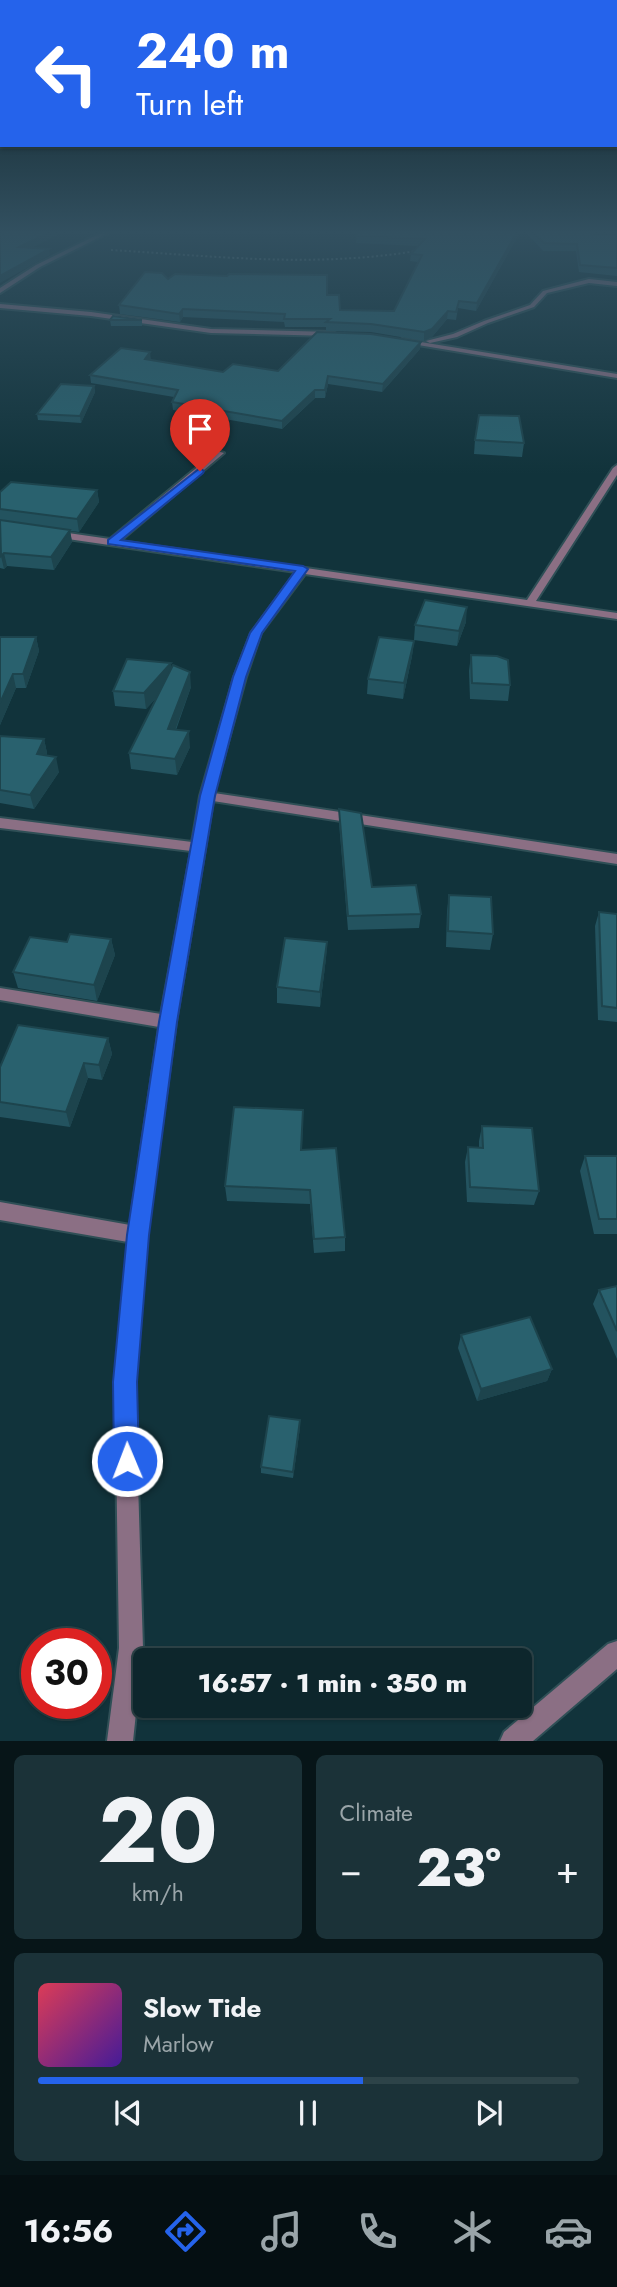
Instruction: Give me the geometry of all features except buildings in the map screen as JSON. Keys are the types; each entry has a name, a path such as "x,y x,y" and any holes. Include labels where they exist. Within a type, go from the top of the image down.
{"street":[{"path":"68,311 211,331 343,335"},
{"path":"417,344 455,337 486,321 516,311"},
{"path":"389,340 617,376"},
{"path":"112,542 220,453"},
{"path":"530,603 617,468"},
{"path":"37,531 617,616"},
{"path":"120,1741 131,1648 125,1382 138,1235 168,1022 207,796 240,677 256,633 303,569"},
{"path":"207,796 617,859"},
{"path":"0,823 198,847"},
{"path":"0,995 168,1022"},
{"path":"0,1211 138,1235"},
{"path":"513,1741 617,1653"}],"route":[{"path":"127,1461 125,1382 138,1235 168,1022 207,796 240,677 256,633 303,569 112,542 200,471"}]}
